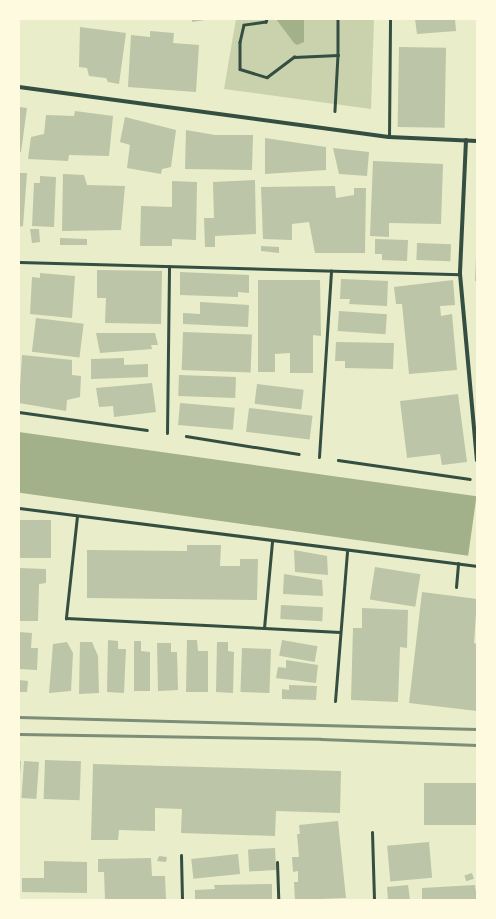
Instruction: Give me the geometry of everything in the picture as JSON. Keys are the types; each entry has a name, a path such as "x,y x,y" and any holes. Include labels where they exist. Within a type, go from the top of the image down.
{"street":[{"path":"19,87 389,137 477,141"},
{"path":"466,140 460,274 477,460"}],"lane":[{"path":"389,137 390,19"},
{"path":"19,262 460,274"},
{"path":"167,433 169,266"},
{"path":"319,457 331,270"},
{"path":"19,508 347,551 477,566"},
{"path":"77,516 66,618 340,632"},
{"path":"264,628 272,541"},
{"path":"335,700 347,551"},
{"path":"456,587 458,564"},
{"path":"372,832 374,900"},
{"path":"181,855 182,900"},
{"path":"277,862 278,900"}],"path":[{"path":"267,19 266,22 244,25 240,42 240,69 267,77 294,57 338,55"},
{"path":"334,129 338,55 338,19"},
{"path":"19,412 477,480"}],"shaded area":[{"path":"236,19 374,19 371,109 224,89"},
{"path":"276,19 304,19 304,42 297,45 294,43"},
{"path":"19,432 477,496 468,556 19,493"}],"building":[{"path":"192,19 205,19 205,20 192,22"},
{"path":"415,19 455,19 456,31 417,34"},
{"path":"80,27 126,33 119,84 108,82 106,78 89,76 87,68 79,67"},
{"path":"150,31 174,33 173,43 199,45 196,92 128,87 131,35 150,37"},
{"path":"399,47 446,48 445,128 398,127"},
{"path":"19,107 27,108 21,152 19,152"},
{"path":"75,111 113,116 109,156 69,155 68,161 28,159 31,137 44,134 46,115 74,116"},
{"path":"125,117 176,130 171,167 162,169 161,174 127,168 130,145 120,142"},
{"path":"186,130 215,135 253,135 252,170 185,169"},
{"path":"265,138 326,147 326,170 265,174"},
{"path":"333,148 369,152 367,176 339,174"},
{"path":"373,161 443,164 441,224 389,223 389,237 370,236"},
{"path":"19,173 27,173 23,226 19,227"},
{"path":"63,174 84,175 87,185 125,186 121,230 62,231"},
{"path":"40,176 56,177 54,227 32,226 34,183 40,183"},
{"path":"255,180 256,234 215,236 215,247 205,247 204,218 214,218 213,182"},
{"path":"172,181 197,182 196,240 172,239 172,246 140,246 141,206 172,207"},
{"path":"335,186 336,198 354,195 354,188 366,188 365,253 315,253 309,222 292,224 292,240 263,239 261,187"},
{"path":"30,229 39,229 40,242 32,243"},
{"path":"60,238 87,239 87,245 60,245"},
{"path":"375,239 408,240 407,261 382,260 382,254 375,254"},
{"path":"417,243 451,244 450,261 416,260"},
{"path":"261,246 279,247 279,253 261,251"},
{"path":"476,257 477,281 475,281"},
{"path":"97,270 162,271 161,324 105,323 106,298 97,298"},
{"path":"180,272 249,275 249,293 238,292 238,297 180,295"},
{"path":"40,273 75,276 72,318 30,314 32,277 40,278"},
{"path":"341,279 388,281 387,306 349,304 350,299 340,299"},
{"path":"258,280 320,280 321,336 313,335 313,373 290,373 290,353 275,354 275,372 258,372"},
{"path":"453,280 455,305 440,306 441,316 452,314 457,370 409,374 402,304 396,304 394,287"},
{"path":"200,302 249,305 248,327 183,324 183,313 200,314"},
{"path":"339,311 387,314 385,334 338,331"},
{"path":"36,318 84,324 79,358 32,352"},
{"path":"183,332 252,334 251,372 182,370"},
{"path":"96,333 155,333 158,345 151,345 152,349 100,353"},
{"path":"336,342 394,343 393,369 345,368 345,361 335,361"},
{"path":"22,355 72,360 72,375 81,376 80,397 67,400 66,411 19,403"},
{"path":"124,358 124,365 148,364 148,377 91,379 91,359"},
{"path":"179,375 236,377 235,398 178,396"},
{"path":"152,383 156,412 114,417 113,406 99,407 96,388"},
{"path":"257,384 304,390 301,410 255,404"},
{"path":"458,394 467,462 442,465 440,454 407,458 400,401"},
{"path":"180,403 235,408 233,430 178,425"},
{"path":"249,408 313,416 310,440 246,432"},
{"path":"19,520 51,520 51,558 19,558"},
{"path":"187,545 221,545 220,566 240,566 240,559 258,559 257,600 87,598 87,550 187,551"},
{"path":"294,550 327,556 328,575 295,572"},
{"path":"375,567 420,574 415,607 370,600"},
{"path":"19,568 46,569 46,583 39,584 38,621 19,621"},
{"path":"284,574 322,580 323,596 283,594"},
{"path":"422,592 477,599 474,643 477,644 477,711 409,703"},
{"path":"281,605 323,607 322,621 280,619"},
{"path":"362,608 408,610 407,648 400,647 398,702 351,700 353,628 362,628"},
{"path":"19,632 32,633 31,648 38,648 37,670 19,669"},
{"path":"108,640 118,641 118,649 126,649 124,693 107,692"},
{"path":"187,640 197,640 198,651 208,651 208,692 186,692"},
{"path":"282,640 317,646 315,662 279,656"},
{"path":"134,641 141,641 141,651 150,652 150,691 134,691"},
{"path":"67,642 73,653 71,691 49,693 53,644"},
{"path":"80,642 92,642 98,656 99,693 79,694"},
{"path":"217,642 228,642 228,651 234,652 233,693 216,692"},
{"path":"157,643 171,643 171,652 177,652 178,690 158,691"},
{"path":"242,648 271,649 269,693 240,692"},
{"path":"286,660 318,665 316,683 276,678 278,667 286,668"},
{"path":"19,680 28,681 27,692 19,692"},
{"path":"289,685 317,686 316,700 282,699 282,689 289,690"},
{"path":"45,760 81,761 80,800 44,799"},
{"path":"19,761 21,761 20,776 19,776"},
{"path":"24,761 39,762 36,799 21,798"},
{"path":"93,764 341,771 340,813 276,811 275,836 181,833 182,809 155,808 155,831 119,830 118,840 91,840"},
{"path":"424,783 477,783 477,825 424,825"},
{"path":"338,821 346,898 295,900 294,882 298,882 298,871 293,872 292,857 299,857 297,834 300,834 299,825"},
{"path":"429,842 432,878 390,882 387,846"},
{"path":"275,848 276,870 249,871 248,849"},
{"path":"238,854 240,874 193,879 191,859"},
{"path":"159,856 167,857 166,862 157,861"},
{"path":"151,858 152,876 165,876 166,900 105,900 104,872 98,872 98,859"},
{"path":"44,861 87,862 87,893 22,892 22,878 44,878"},
{"path":"472,873 474,879 466,881 464,875"},
{"path":"272,884 272,900 195,900 195,890 215,889 214,885"},
{"path":"408,885 410,900 388,900 387,887"},
{"path":"475,885 477,900 422,900 422,888"}],"railway":[{"path":"19,717 477,729"},
{"path":"19,734 321,739 477,745"}]}
